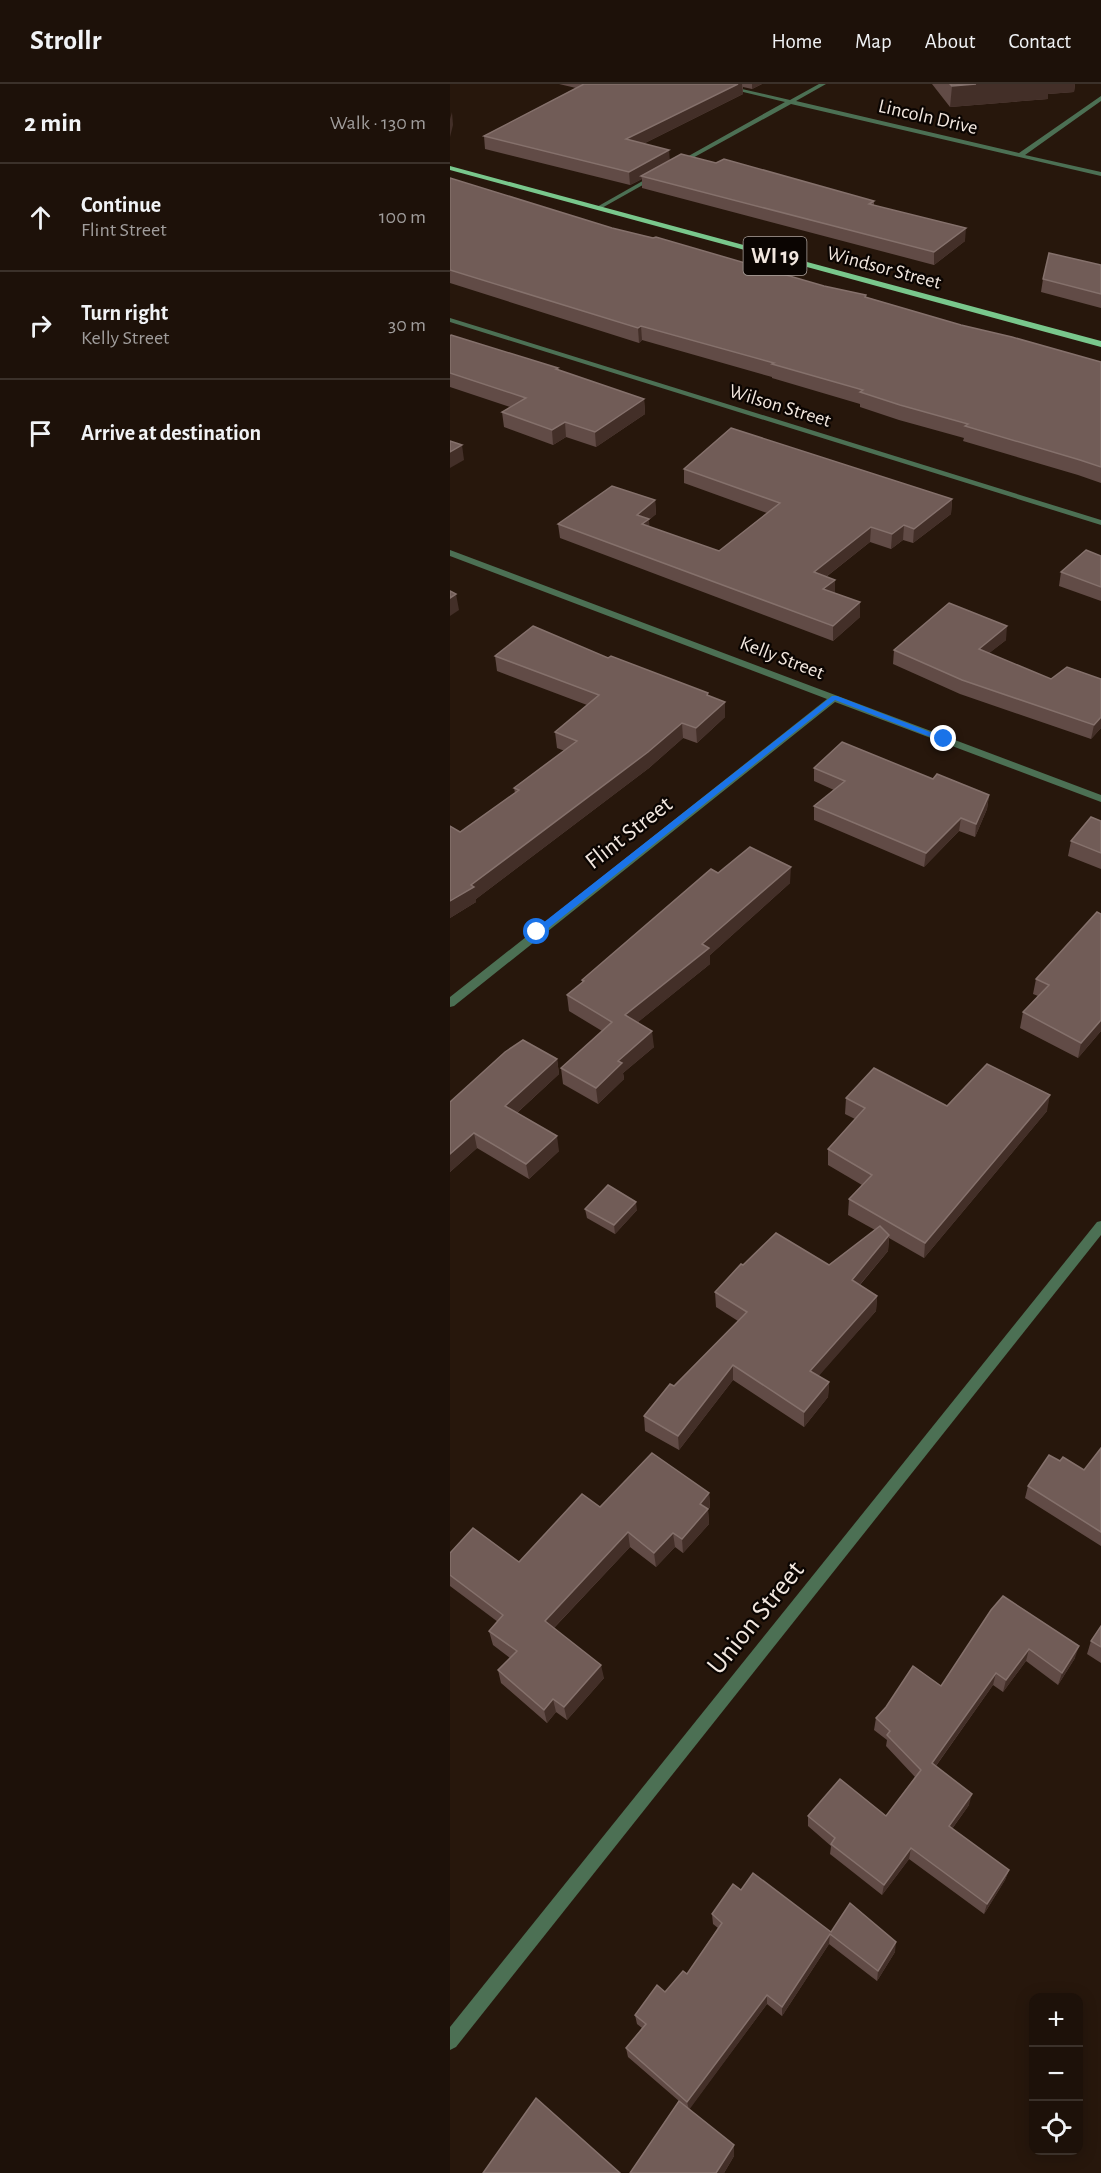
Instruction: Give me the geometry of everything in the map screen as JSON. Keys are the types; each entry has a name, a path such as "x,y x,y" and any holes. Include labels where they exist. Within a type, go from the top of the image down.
{"main road":[{"name":"Windsor Street","path":"450,168 1101,344"}],"street":[{"name":"Lincoln Drive","path":"713,84 1099,171"},
{"path":"675,165 823,84"},
{"path":"1021,155 1101,98"},
{"path":"598,208 665,171"},
{"name":"Wilson Street","path":"450,320 1101,523"},
{"name":"Kelly Street","path":"450,553 1101,798"},
{"name":"Flint Street","path":"450,1003 834,698"},
{"name":"Union Street","path":"450,2040 1101,1226"}],"building":[{"path":"584,84 738,84 626,139 669,150 629,172 484,136"},
{"path":"950,84 976,84 952,86"},
{"path":"681,154 716,163 724,159 874,201 869,204 966,228 934,252 641,176"},
{"path":"450,178 612,228 656,237 824,286 866,295 865,297 961,325 1101,362 1101,467 860,392 863,390 772,364 774,363 641,326 638,328 450,270"},
{"path":"1049,253 1101,265 1101,294 1043,279"},
{"path":"451,335 558,368 556,369 644,399 595,432 565,422 552,430 502,412 526,398 450,373"},
{"path":"731,428 952,499 914,529 904,525 892,534 871,527 814,572 835,580 823,589 860,602 833,626 558,524 612,486 655,500 637,515 649,519 642,524 719,551 780,503 684,469"},
{"path":"450,441 462,445 450,452"},
{"path":"1086,550 1101,556 1101,587 1061,572"},
{"path":"949,603 1007,626 979,649 1051,679 1067,667 1101,679 1101,717 1094,725 962,680 894,650"},
{"path":"533,626 608,658 611,656 708,693 707,695 725,702 696,728 682,723 648,752 471,885 474,887 450,901 450,826 460,832 519,790 514,788 577,741 555,732 599,695 495,656"},
{"path":"842,742 933,779 937,774 989,795 976,824 961,818 926,853 814,806 845,781 814,768"},
{"path":"1091,817 1101,821 1101,853 1071,841"},
{"path":"750,847 791,867 702,944 709,948 625,1015 652,1031 618,1061 622,1063 596,1088 561,1068 612,1022 567,995 711,869 718,873"},
{"path":"1097,912 1101,914 1101,1020 1081,1043 1023,1012 1049,985 1036,979"},
{"path":"523,1040 557,1059 505,1106 557,1136 526,1164 474,1133 450,1154 450,1102 505,1052"},
{"path":"987,1064 1050,1095 925,1243 849,1199 872,1175 828,1149 865,1108 846,1098 874,1068 947,1106"},
{"path":"608,1185 636,1202 614,1225 585,1209"},
{"path":"880,1226 889,1235 852,1280 877,1296 810,1371 829,1382 804,1412 733,1365 678,1436 644,1416 670,1384 674,1386 747,1312 715,1292 741,1264 743,1265 776,1233 829,1265"},
{"path":"1101,1448 1101,1532 1028,1486 1049,1455 1060,1461 1063,1457 1084,1470"},
{"path":"652,1453 709,1493 700,1504 708,1509 682,1539 673,1533 654,1553 628,1532 545,1621 601,1665 564,1707 553,1699 544,1710 498,1670 517,1651 489,1631 503,1615 450,1575 450,1553 473,1528 519,1562 582,1494 600,1507"},
{"path":"1003,1596 1079,1646 1062,1673 1029,1649 1006,1680 996,1673 932,1763 972,1794 949,1826 1009,1870 987,1904 911,1848 884,1885 831,1844 835,1838 808,1816 840,1779 886,1816 921,1770 887,1735 890,1731 876,1718 913,1666 941,1686 991,1610"},
{"path":"1101,1626 1101,1647 1091,1641"},
{"path":"753,1873 831,1932 850,1903 896,1942 878,1971 830,1934 782,2007 767,1995 687,2102 626,2048 646,2024 635,2015 657,1985 665,1992 683,1971 687,1974 722,1923 712,1914 733,1884 741,1890"},
{"path":"536,2098 620,2173 483,2173"},
{"path":"679,2101 734,2145 716,2173 630,2173"}],"route":[{"path":"537,932 834,698 944,739"}]}
